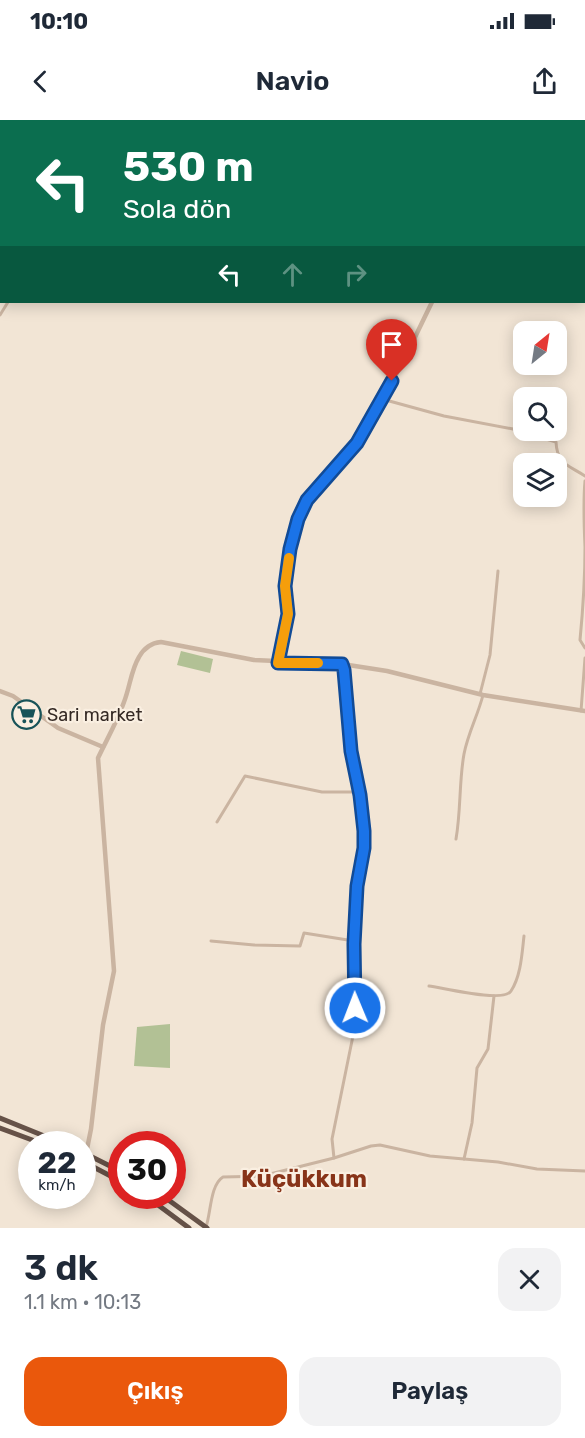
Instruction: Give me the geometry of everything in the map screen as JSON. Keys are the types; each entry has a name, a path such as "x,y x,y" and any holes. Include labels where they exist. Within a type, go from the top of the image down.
{"highway":[{"path":"0,1118 32,1131"},
{"path":"0,1128 18,1135"},
{"path":"163,1209 189,1228"},
{"path":"180,1209 206,1228"}],"street":[{"path":"278,663 288,614 285,586 290,549 298,519 307,500 357,443 432,303"},
{"path":"382,399 444,416 513,429 556,442 557,453 563,463 585,476"},
{"path":"585,481 582,515 585,544 584,596 580,640 585,648"},
{"path":"456,839 460,815 463,756 490,655 498,571"},
{"path":"91,1131 103,1025 114,971 98,758 110,737 125,701 139,655 153,642 161,642 278,663 342,664 387,671 481,695 583,711 585,658"},
{"path":"334,1158 332,1139 355,1026 354,940 357,886 364,848 342,664"},
{"path":"0,691 13,696 58,728 103,747"},
{"path":"217,822 245,776 322,792 359,792"},
{"path":"211,941 300,946 304,933 354,940"},
{"path":"429,986 507,996 511,993 518,977 524,936"},
{"path":"464,1159 472,1123 477,1068 488,1049 494,996"},
{"path":"206,1228 212,1206 213,1190 215,1184 223,1177 262,1176 371,1146 380,1145 430,1156 498,1162 537,1169 585,1171"}],"green space":[{"path":"181,651 213,659 210,673 177,665"},
{"path":"170,1024 170,1068 134,1066 137,1027"}],"slow traffic":[{"path":"289,558 285,586 288,614 278,663 318,663"}],"place":[{"name":"Sari market","path":"26,715"}],"district":[{"name":"Küçükkum","path":"304,1179"}],"route":[{"path":"355,1008 354,944 357,886 364,848 364,831 360,795 351,751 344,670 342,664 278,663 288,614 285,586 290,549 298,519 307,500 357,443 392,381"}]}
